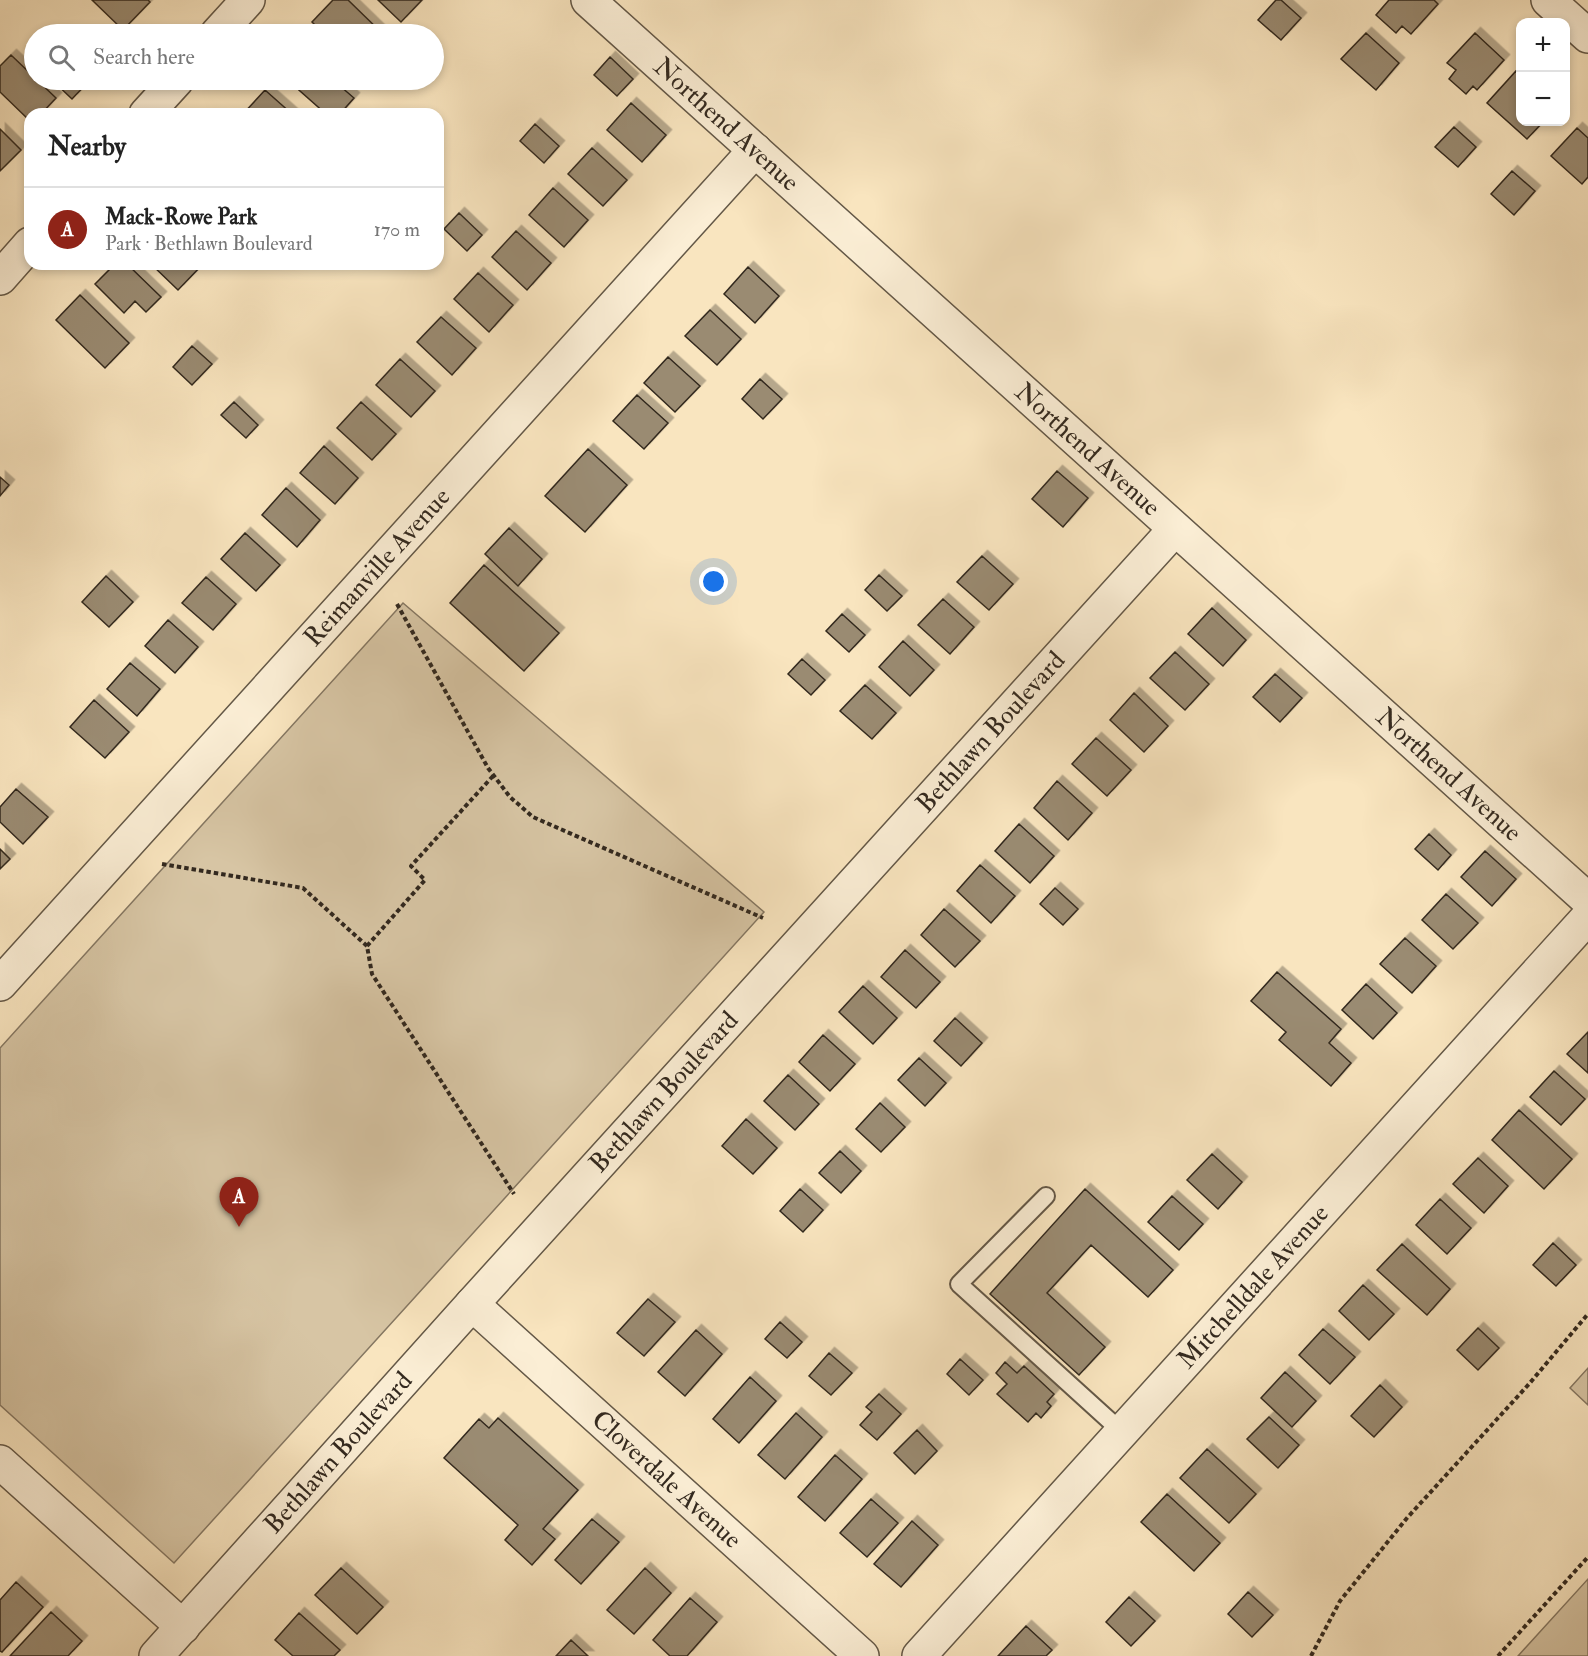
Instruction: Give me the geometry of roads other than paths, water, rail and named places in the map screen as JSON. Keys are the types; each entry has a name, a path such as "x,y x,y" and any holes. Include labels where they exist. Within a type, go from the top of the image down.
{"street":[{"path":"226,24 248,0"},
{"name":"Northend Avenue","path":"588,0 1588,900"},
{"path":"1548,0 1588,36"},
{"path":"151,108 168,90"},
{"name":"Reimanville Avenue","path":"0,984 754,150"},
{"path":"0,278 24,251"},
{"name":"Bethlawn Boulevard","path":"156,1656 1175,529"},
{"name":"Mitchelldale Avenue","path":"919,1656 1588,917"},
{"name":"Cloverdale Avenue","path":"472,1304 862,1656"},
{"path":"0,1462 183,1627"}],"lane":[{"path":"1046,1196 959,1284 1121,1431"}],"place":[{"name":"Mack-Rowe Park","path":"239,1227"}]}
